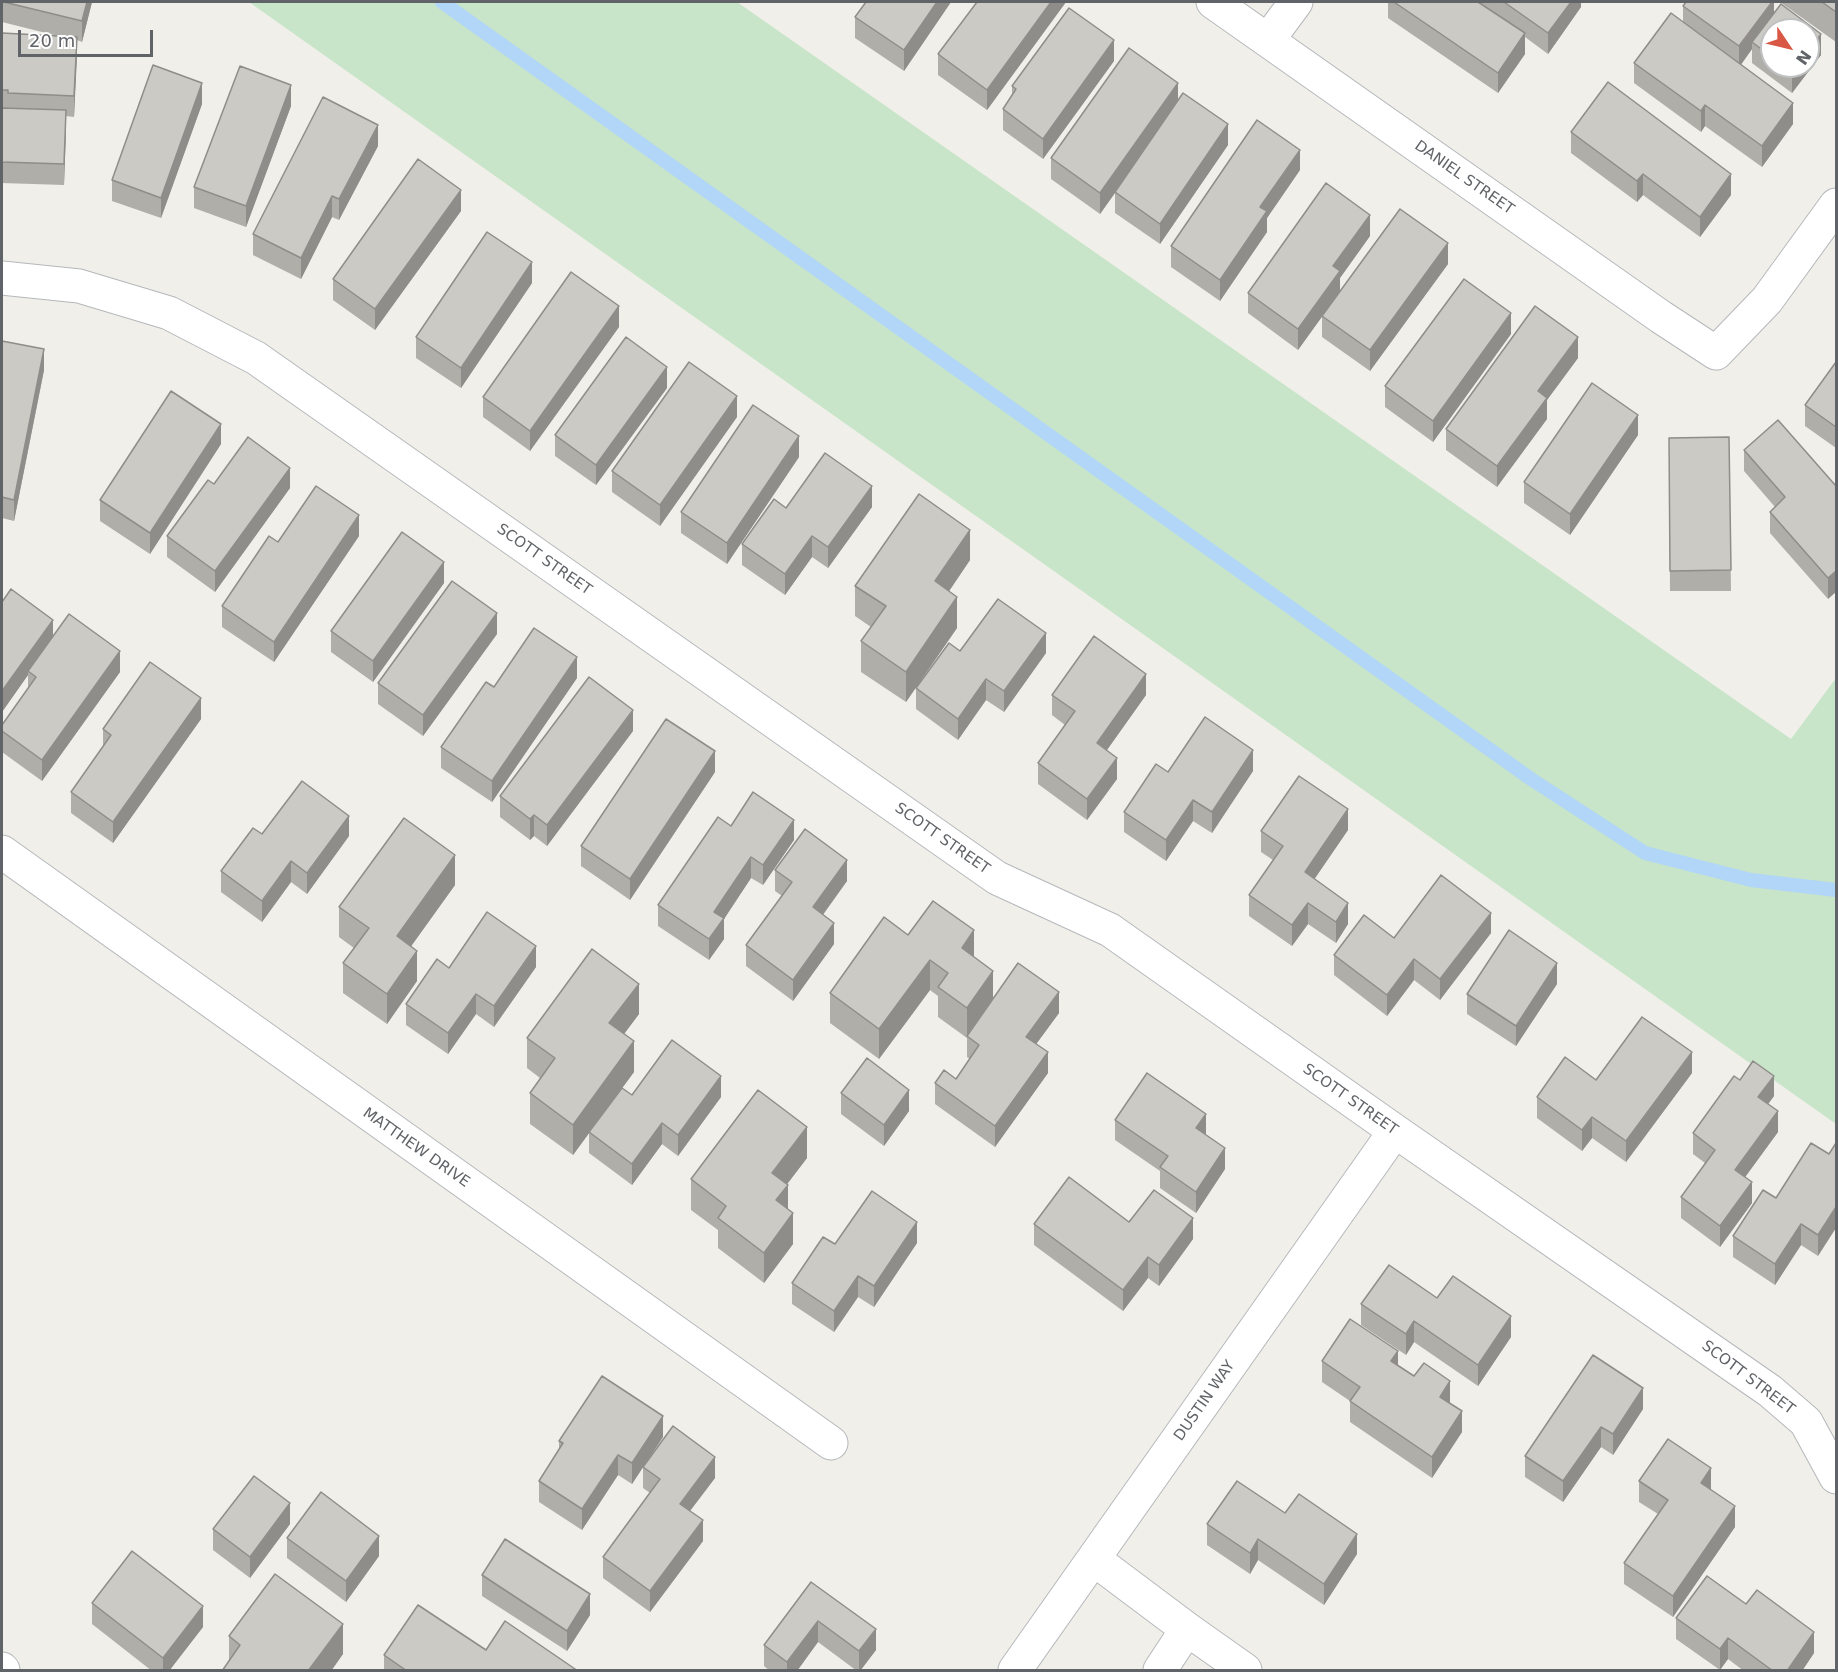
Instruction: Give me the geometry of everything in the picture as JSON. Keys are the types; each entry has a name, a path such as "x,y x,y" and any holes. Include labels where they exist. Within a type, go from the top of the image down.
{"street":[{"name":"DANIEL STREET","path":"1213,2 1661,317 1716,353 1767,300 1836,205"},
{"path":"1268,40 1296,2"},
{"name":"SCOTT STREET","path":"2,278 79,286 169,313 256,358 997,878 1110,930 1770,1391 1806,1422 1836,1476"},
{"name":"MATTHEW DRIVE","path":"2,852 831,1443"},
{"name":"DUSTIN WAY","path":"1015,1671 1395,1131"},
{"path":"1095,1560 1245,1671"},
{"path":"1160,1671 1187,1629"}],"green space":[{"path":"249,2 737,2 1791,739 1836,678 1836,1124"}],"building":[{"path":"4,2 87,2 82,21"},
{"path":"866,2 937,2 904,50 855,17"},
{"path":"977,2 1051,2 987,90 938,54"},
{"path":"1394,2 1478,2 1525,33 1498,73"},
{"path":"1504,2 1571,2 1548,33"},
{"path":"1686,2 1772,2 1739,46 1683,6"},
{"path":"1822,2 1836,2 1836,12"},
{"path":"1781,4 1800,18 1770,18"},
{"path":"1069,8 1114,40 1043,139 1003,109 1016,89 1012,86"},
{"path":"1671,13 1793,103 1762,146 1705,105 1701,111 1634,63"},
{"path":"1760,32 1760,48 1752,42"},
{"path":"2,33 77,37 74,96 8,93 8,90 2,90"},
{"path":"1129,48 1178,83 1100,193 1051,158"},
{"path":"153,65 202,83 161,198 112,180"},
{"path":"240,66 291,85 246,206 194,187"},
{"path":"1608,82 1731,174 1700,217 1643,174 1637,181 1571,132"},
{"path":"1183,93 1228,124 1160,224 1115,192"},
{"path":"323,97 378,125 339,199 332,196 301,258 253,234"},
{"path":"2,108 66,110 64,164 2,162"},
{"path":"1257,120 1300,150 1260,207 1267,211 1220,280 1171,246"},
{"path":"418,159 461,190 375,309 333,279"},
{"path":"1326,183 1370,215 1333,266 1340,271 1298,329 1248,293"},
{"path":"1400,209 1448,243 1370,350 1322,316"},
{"path":"487,232 532,262 461,368 416,337"},
{"path":"571,272 619,306 530,431 483,397"},
{"path":"1464,279 1511,313 1433,421 1385,386"},
{"path":"1535,306 1578,337 1538,391 1547,398 1497,466 1446,429"},
{"path":"626,337 667,367 596,465 555,435"},
{"path":"2,341 44,349 14,500 2,497"},
{"path":"689,362 737,396 660,505 612,471"},
{"path":"1836,362 1836,427 1805,405"},
{"path":"1592,383 1638,415 1570,514 1524,482"},
{"path":"171,391 221,424 150,533 100,500"},
{"path":"753,405 799,436 727,543 681,512"},
{"path":"1778,420 1836,486 1836,571 1828,578 1770,512 1785,497 1744,450"},
{"path":"248,437 290,468 215,571 167,536 208,480 214,484"},
{"path":"1729,437 1731,570 1670,571 1669,438"},
{"path":"825,453 872,486 828,547 812,536 785,574 742,544 774,499 786,508"},
{"path":"316,486 359,515 274,642 222,606 269,536 278,542"},
{"path":"919,494 970,530 935,581 957,597 906,672 861,641 886,606 855,586"},
{"path":"402,532 444,562 373,661 331,631"},
{"path":"452,581 497,613 423,715 378,683"},
{"path":"11,589 53,620 2,691 2,602"},
{"path":"998,599 1046,633 1004,691 986,679 958,719 916,688 949,643 960,651"},
{"path":"69,614 120,651 42,760 2,731 2,725 36,677 28,671"},
{"path":"534,628 577,657 492,781 441,747 486,682 494,687"},
{"path":"1094,636 1146,674 1097,743 1117,758 1087,799 1038,763 1075,711 1052,695"},
{"path":"150,662 201,698 113,822 71,792 111,735 103,729"},
{"path":"589,677 633,710 547,825 534,815 530,819 500,796"},
{"path":"1205,717 1253,750 1212,812 1193,800 1166,840 1124,812 1156,764 1168,772"},
{"path":"666,719 715,751 630,879 581,846"},
{"path":"1299,776 1348,809 1305,872 1348,903 1336,922 1308,903 1292,925 1249,895 1283,846 1261,831"},
{"path":"302,781 349,816 307,873 291,861 262,901 221,871 253,828 262,834"},
{"path":"753,792 794,820 763,865 751,857 714,912 724,918 709,939 658,905 718,817 731,826"},
{"path":"404,818 455,855 397,936 417,951 387,994 343,963 369,928 339,907"},
{"path":"805,829 847,860 813,907 834,923 793,980 746,945 792,882 775,870"},
{"path":"1441,875 1491,913 1440,979 1414,959 1387,995 1334,955 1364,915 1394,938"},
{"path":"933,901 974,930 962,948 993,971 967,1008 938,987 948,973 930,960 879,1029 830,993 884,917 908,935"},
{"path":"487,912 536,946 494,1006 476,994 448,1033 406,1004 437,959 449,968"},
{"path":"1509,930 1557,963 1516,1026 1467,994"},
{"path":"592,949 639,984 609,1023 634,1041 573,1125 530,1093 555,1058 527,1038"},
{"path":"1018,963 1059,992 1026,1037 1048,1052 995,1126 935,1083 944,1070 956,1079 979,1045 967,1036"},
{"path":"1642,1017 1692,1052 1626,1141 1592,1117 1582,1130 1537,1097 1565,1057 1596,1080"},
{"path":"672,1040 721,1076 678,1135 662,1123 632,1164 589,1132 622,1088 632,1095"},
{"path":"867,1058 909,1090 884,1125 841,1093"},
{"path":"1753,1061 1774,1076 1758,1097 1778,1111 1735,1170 1752,1182 1720,1226 1681,1197 1715,1150 1693,1133 1734,1076 1740,1080"},
{"path":"1147,1073 1206,1114 1196,1128 1225,1148 1196,1192 1160,1167 1168,1156 1115,1120"},
{"path":"758,1090 807,1127 772,1173 788,1185 776,1200 793,1213 764,1253 718,1218 726,1206 691,1179"},
{"path":"1811,1143 1829,1154 1836,1143 1836,1207 1818,1235 1801,1224 1775,1264 1733,1236 1763,1190 1776,1198"},
{"path":"1069,1177 1129,1222 1154,1190 1193,1218 1159,1265 1148,1257 1123,1290 1034,1224"},
{"path":"872,1191 917,1222 874,1286 858,1276 834,1311 792,1283 823,1237 835,1244"},
{"path":"1389,1265 1437,1298 1453,1276 1511,1316 1478,1365 1414,1321 1406,1334 1361,1304"},
{"path":"1350,1319 1398,1351 1391,1361 1414,1376 1424,1363 1450,1381 1440,1397 1462,1411 1432,1457 1350,1401 1360,1387 1322,1361"},
{"path":"1593,1355 1643,1388 1613,1434 1601,1427 1563,1481 1525,1456"},
{"path":"602,1376 663,1416 632,1463 618,1455 582,1509 539,1481 563,1443 559,1441"},
{"path":"673,1426 715,1457 680,1504 703,1520 650,1591 603,1557 660,1479 643,1467"},
{"path":"1668,1439 1711,1468 1701,1483 1735,1506 1673,1596 1624,1563 1668,1500 1639,1481"},
{"path":"254,1476 290,1503 250,1557 213,1529"},
{"path":"1237,1481 1285,1513 1299,1494 1357,1534 1324,1584 1258,1539 1250,1553 1207,1524"},
{"path":"321,1492 379,1536 346,1581 287,1538"},
{"path":"505,1539 590,1594 567,1631 482,1575"},
{"path":"132,1551 203,1606 163,1658 92,1603"},
{"path":"275,1574 343,1624 308,1671 222,1671 240,1645 229,1636"},
{"path":"1707,1576 1746,1604 1757,1590 1814,1632 1787,1671 1773,1671 1728,1638 1720,1649 1676,1618"},
{"path":"811,1582 876,1629 859,1651 818,1621 787,1662 764,1645"},
{"path":"418,1605 486,1650 505,1621 578,1671 407,1671 384,1655"}],"waterway":[{"path":"442,2 1531,779 1645,853 1751,880 1836,890"}]}
